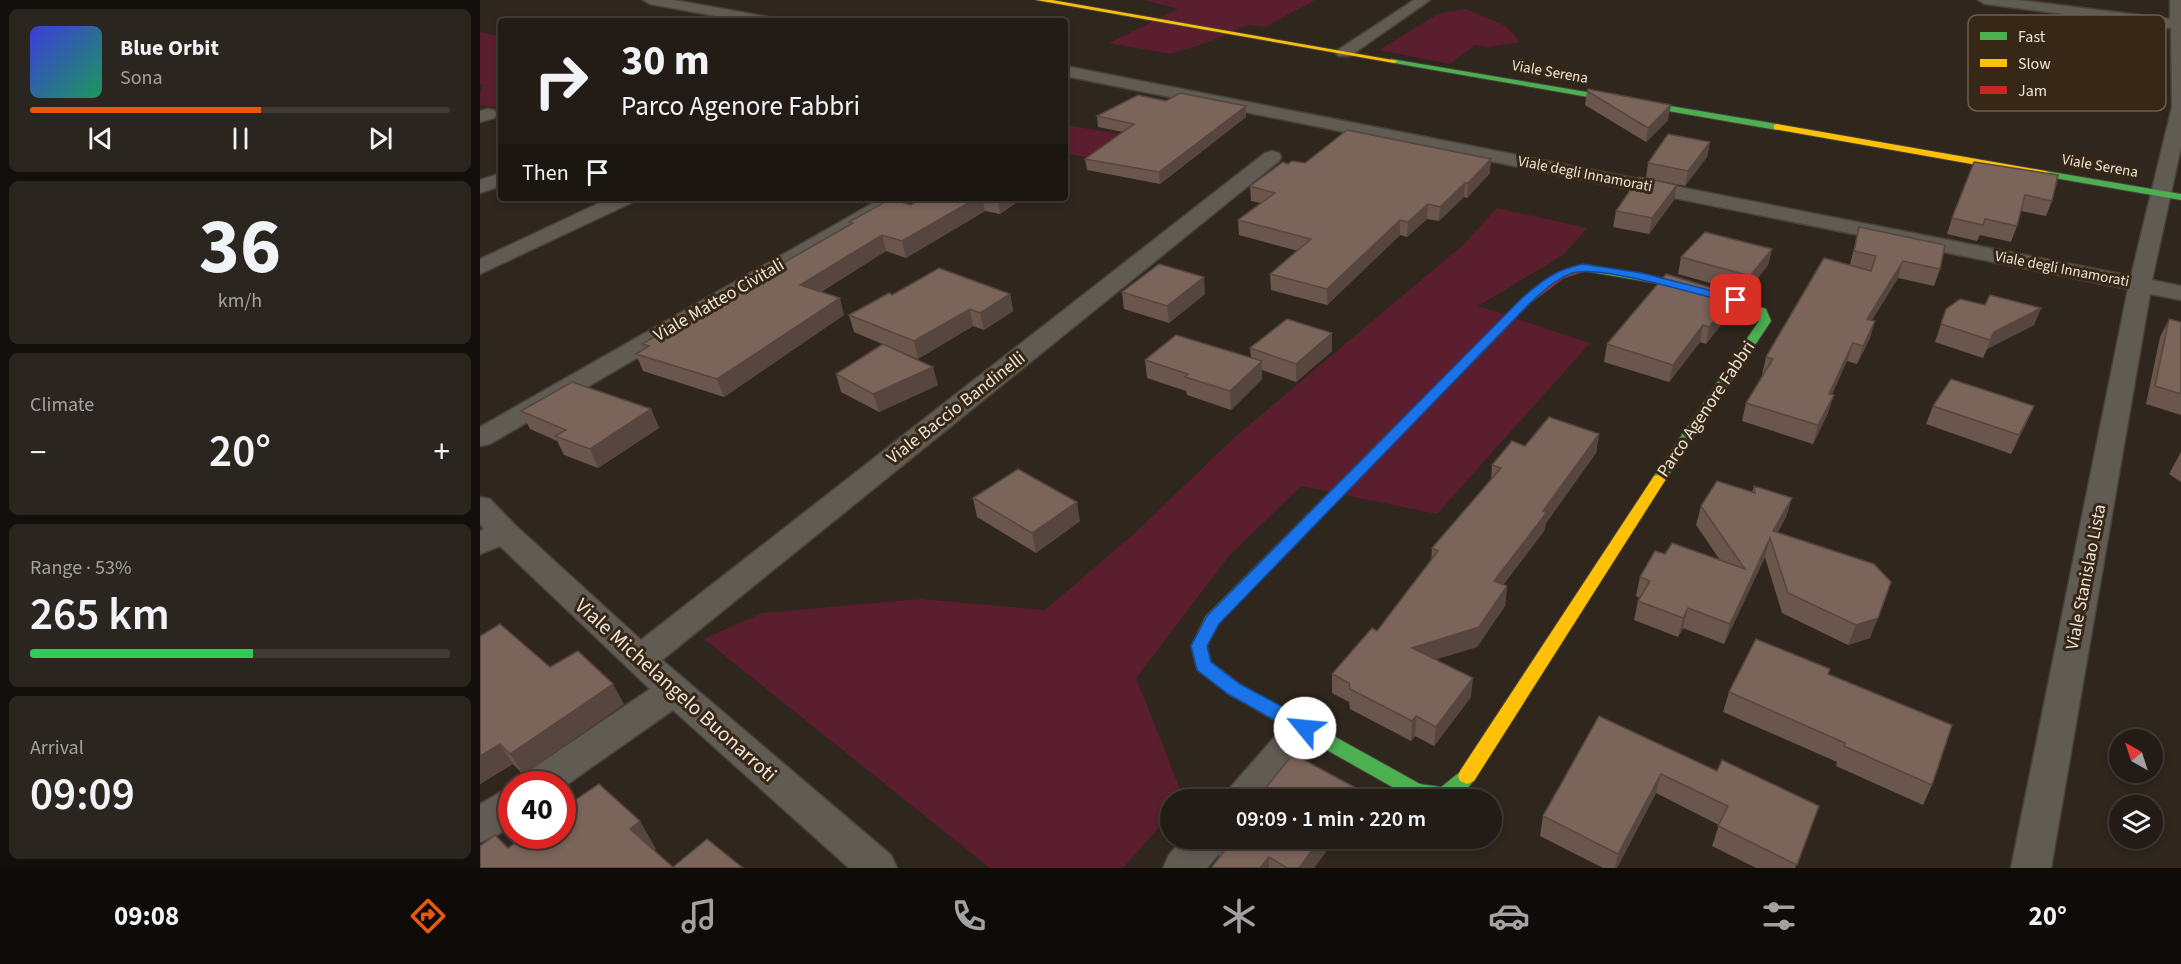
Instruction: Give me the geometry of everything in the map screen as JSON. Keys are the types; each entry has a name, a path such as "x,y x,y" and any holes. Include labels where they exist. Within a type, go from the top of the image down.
{"street":[{"path":"650,0 751,18"},
{"name":"Viale Serena","path":"1040,0 2181,197"},
{"path":"1344,53 1423,0"},
{"path":"1985,0 2106,15"},
{"name":"Viale Stanislao Lista","path":"2031,868 2140,285 2181,107 2177,0"},
{"path":"2166,23 2178,24"},
{"name":"Viale degli Innamorati","path":"1068,72 2181,294"},
{"name":"Viale Baccio Bandinelli","path":"640,659 1272,158"},
{"path":"480,187 498,179"},
{"path":"480,267 620,201"},
{"name":"Viale Matteo Civitali","path":"480,438 891,201"},
{"name":"Parco Agenore Fabbri","path":"1583,268 1642,276 1736,300 1762,311 1766,321 1725,378 1463,782 1444,795 1417,791 1305,728 1226,683 1203,665 1199,646 1212,620 1526,301 1554,278 1569,270 1583,268"},
{"name":"Viale Michelangelo Buonarroti","path":"480,506 491,538 640,659 877,868"},
{"path":"558,771 674,691"},
{"path":"1252,789 1305,728"},
{"path":"480,825 498,813"},
{"path":"1183,868 1199,849"}],"shaded area":[{"path":"1144,0 1315,0 1265,27 1248,25 1211,41 1171,54 1109,43 1178,9"},
{"path":"1466,9 1506,26 1520,42 1489,47 1475,45 1450,64 1379,50 1438,14"},
{"path":"480,32 498,36 498,108 480,105 480,92 483,85 480,84"},
{"path":"1068,125 1128,135 1096,159 1068,154"},
{"path":"1497,208 1587,228 1563,255 1478,306 1590,343 1437,514 1301,486 1229,556 1136,678 1180,789 1160,789 1160,826 1123,868 990,868 704,639 762,613 920,599 1045,610 1137,531 1236,436 1464,244"}],"building":[{"path":"1588,89 1671,105 1648,128 1587,91"},
{"path":"1180,93 1246,106 1159,172 1085,159 1134,124 1097,116 1138,95 1166,101"},
{"path":"1347,130 1491,159 1440,207 1428,204 1408,222 1400,220 1327,289 1270,274 1311,239 1238,220 1275,193 1250,186 1283,162 1305,163"},
{"path":"1668,134 1710,142 1688,171 1648,163"},
{"path":"1974,162 2058,175 2052,201 2025,195 2017,226 1985,219 1983,225 1952,218"},
{"path":"1639,177 1677,185 1652,218 1616,211"},
{"path":"886,201 911,205 917,201 972,201 902,241 882,235 800,285 840,298 717,379 636,354 649,346 642,344 853,223 849,222"},
{"path":"1859,227 1945,245 1940,269 1903,261 1867,319 1875,321 1863,346 1853,343 1829,394 1834,395 1818,425 1746,403 1773,359 1766,357 1824,258 1871,271 1876,256 1854,251"},
{"path":"1705,232 1772,249 1750,276 1681,257"},
{"path":"1159,264 1204,277 1167,306 1122,292"},
{"path":"939,268 1010,294 980,313 970,309 914,341 849,315 889,293 892,295"},
{"path":"1666,274 1735,295 1709,327 1703,325 1673,365 1607,344"},
{"path":"1990,295 2041,308 1994,332 1990,340 1941,324 1946,309 1960,299 1985,305"},
{"path":"1287,319 1332,333 1296,364 1250,348"},
{"path":"2169,319 2181,322 2181,394 2155,386"},
{"path":"1176,335 1262,361 1230,391 1185,377 1188,374 1145,360"},
{"path":"883,344 933,367 873,394 836,374"},
{"path":"1951,379 2034,406 2019,435 1933,406"},
{"path":"572,382 651,409 590,449 555,436 566,430 521,411"},
{"path":"1549,417 1599,434 1543,511 1547,512 1494,581 1507,586 1479,627 1412,648 1473,678 1436,727 1416,716 1412,721 1350,689 1349,683 1332,674 1372,628 1377,631 1438,551 1432,548 1501,468 1492,465 1512,441 1525,446"},
{"path":"1018,469 1077,502 1032,533 973,498"},
{"path":"1717,481 1755,493 1754,486 1792,498 1773,531 1874,564 1891,582 1878,618 1856,625 1788,593 1770,538 1730,624 1688,608 1683,618 1638,601 1650,581 1640,577 1655,551 1665,554 1672,543 1745,569 1701,506"},
{"path":"500,624 550,667 578,651 613,684 510,754 500,744 480,756 480,636"},
{"path":"1756,639 1830,669 1828,674 1952,725 1932,785 1844,746 1845,743 1729,692"},
{"path":"1599,716 1717,771 1722,760 1819,806 1797,865 1718,826 1728,806 1661,774 1618,854 1543,816"},
{"path":"1293,754 1358,789 1265,789"},
{"path":"599,784 640,821 630,829 673,867 707,839 743,868 480,868 480,846 495,835 498,838 498,849 576,849 576,800"},
{"path":"1223,849 1313,849 1299,868 1287,868 1269,857 1260,868 1211,868 1225,850"}],"traffic: fast":[{"path":"1394,61 1777,127"},
{"path":"2046,174 2181,197"},
{"path":"1583,268 1674,283 1762,311 1765,321 1659,479"},
{"path":"1314,516 1212,620 1199,646 1203,665 1234,689 1417,791 1444,795 1463,782 1467,776"}],"traffic: slow":[{"path":"1040,0 1394,61"},
{"path":"1777,127 2046,174"},
{"path":"1467,776 1659,479"}],"traffic: jam":[{"path":"1314,516 1526,301 1559,276 1583,268"}],"route":[{"path":"1305,728 1234,689 1203,665 1199,646 1212,620 1526,301 1554,278 1569,270 1583,268 1642,276 1736,300"}]}
